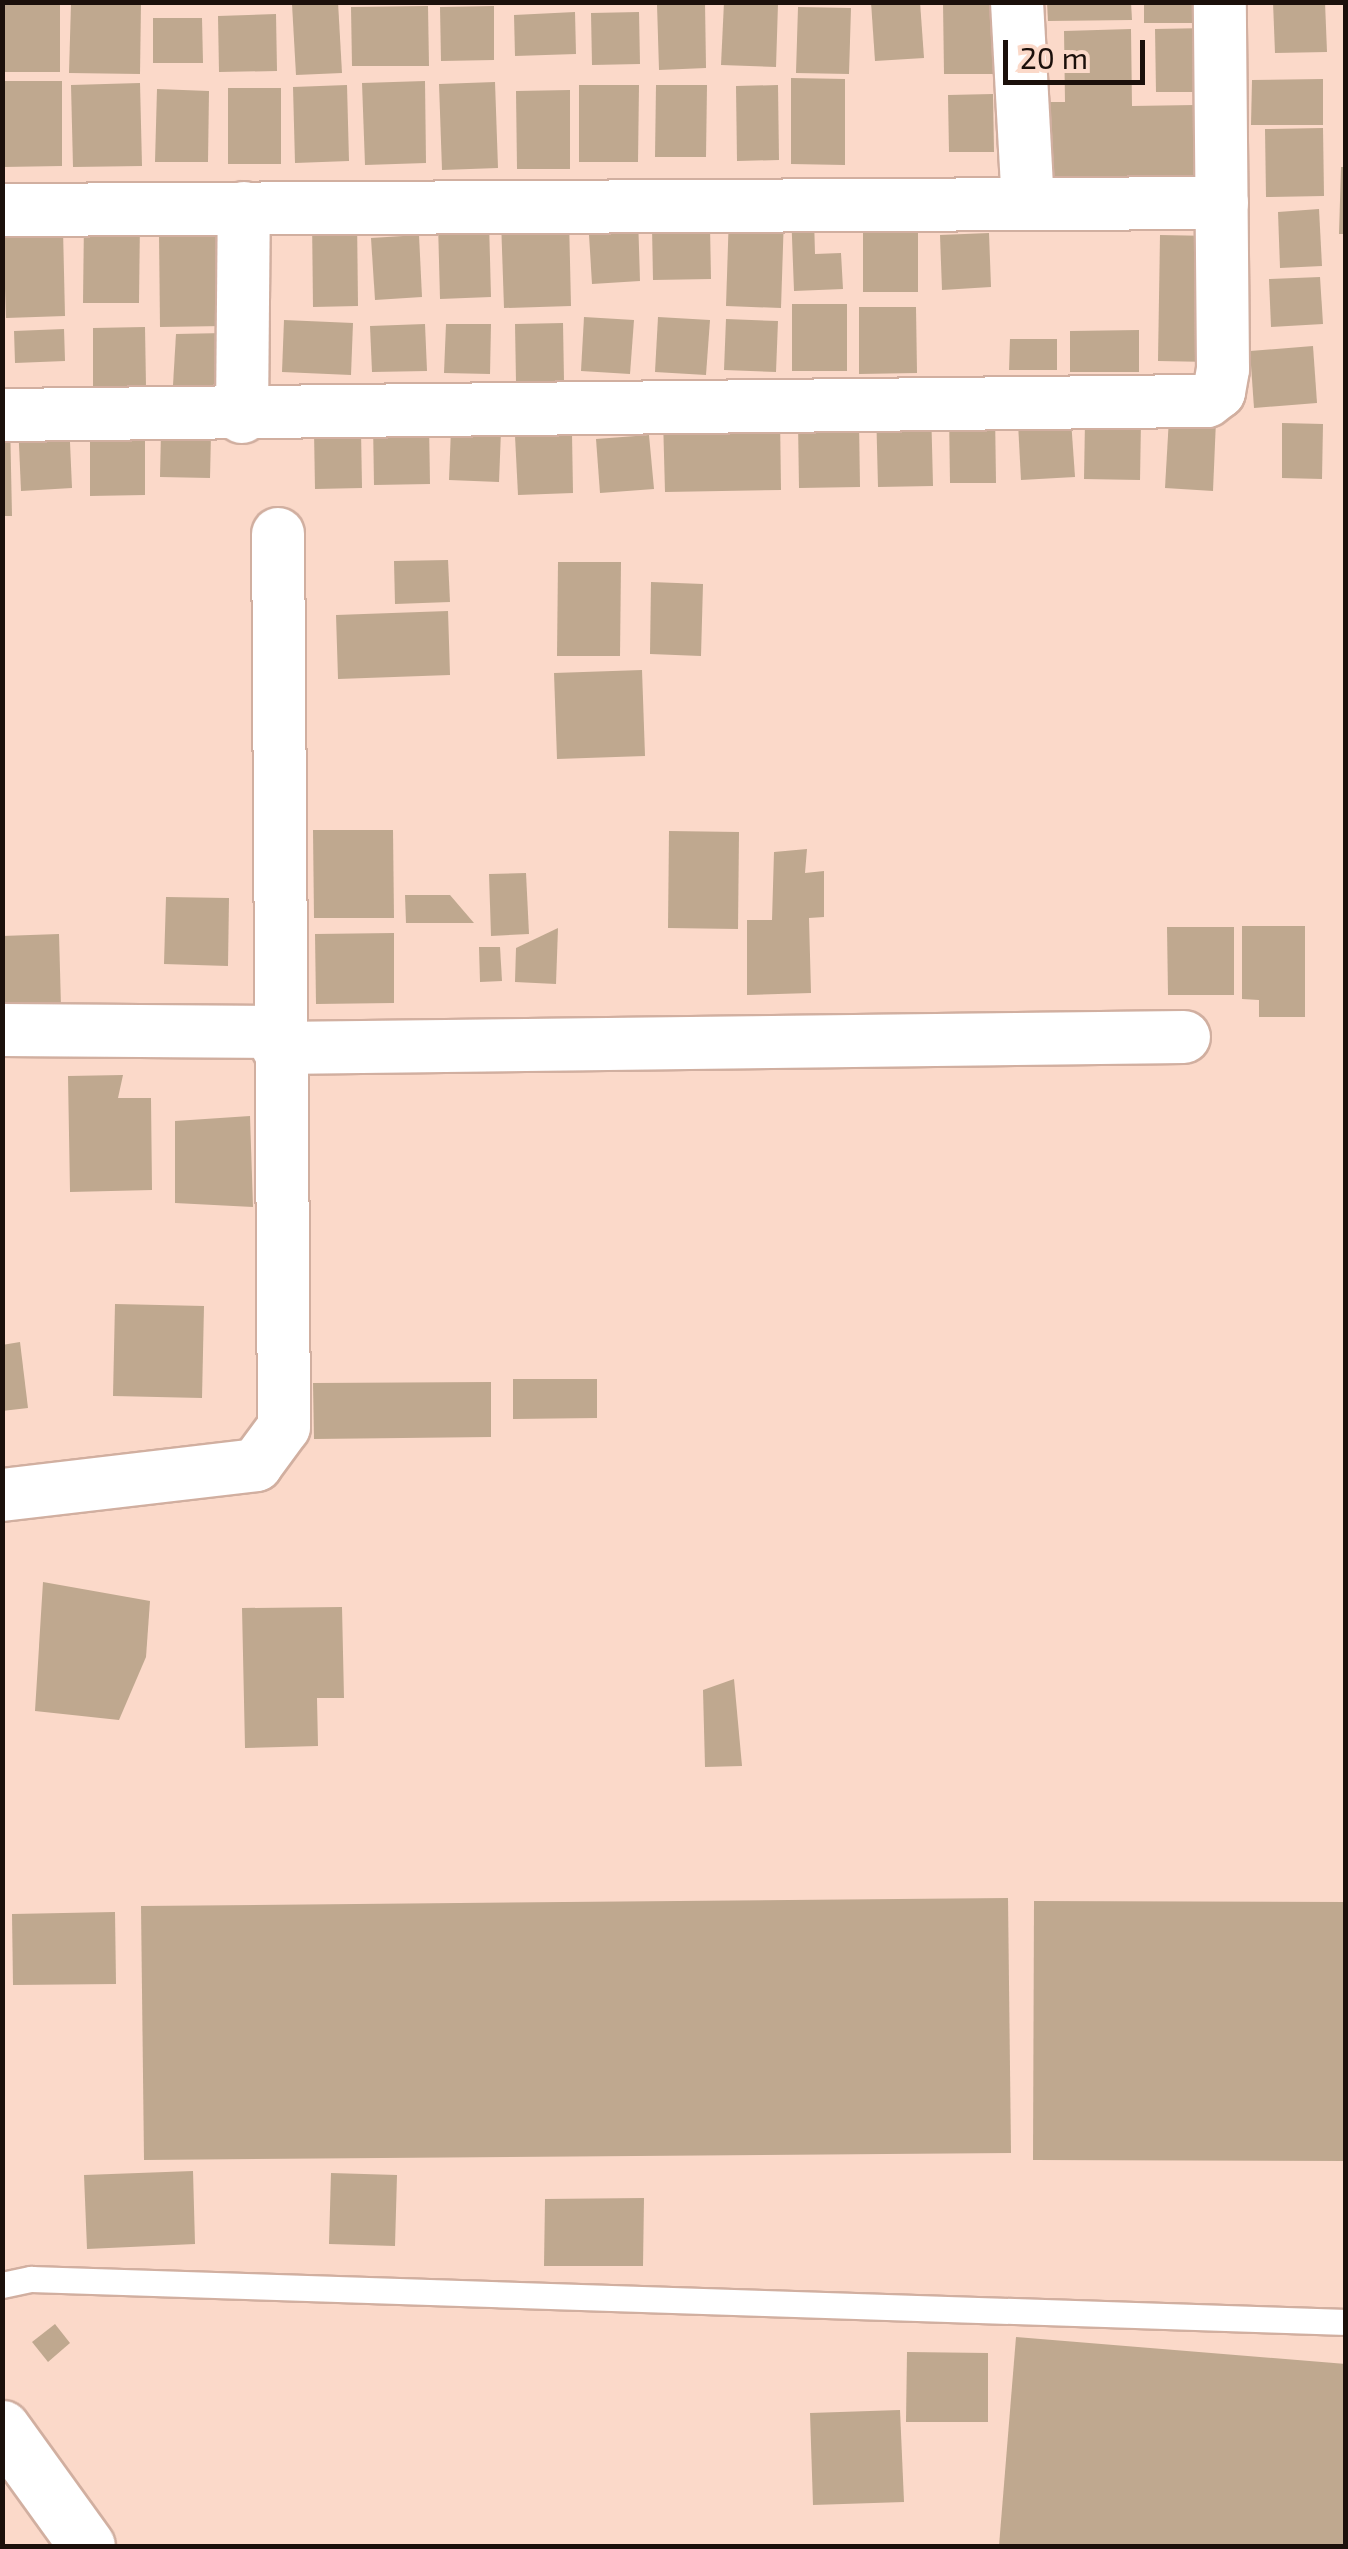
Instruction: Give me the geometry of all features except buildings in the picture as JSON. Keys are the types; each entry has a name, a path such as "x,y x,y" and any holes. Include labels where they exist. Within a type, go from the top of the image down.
{"main road":[{"path":"2,2428 87,2546"}],"street":[{"path":"1017,2 1028,203"},
{"path":"2,416 1207,401 1219,392 1223,370 1220,2"},
{"path":"2,210 1222,203"},
{"path":"242,416 244,208"},
{"path":"2,1495 256,1465 273,1450 284,1427 278,1040 278,534"},
{"path":"2,1030 278,1040 1184,1037"}],"lane":[{"path":"2,2286 31,2279 1346,2322"}]}
